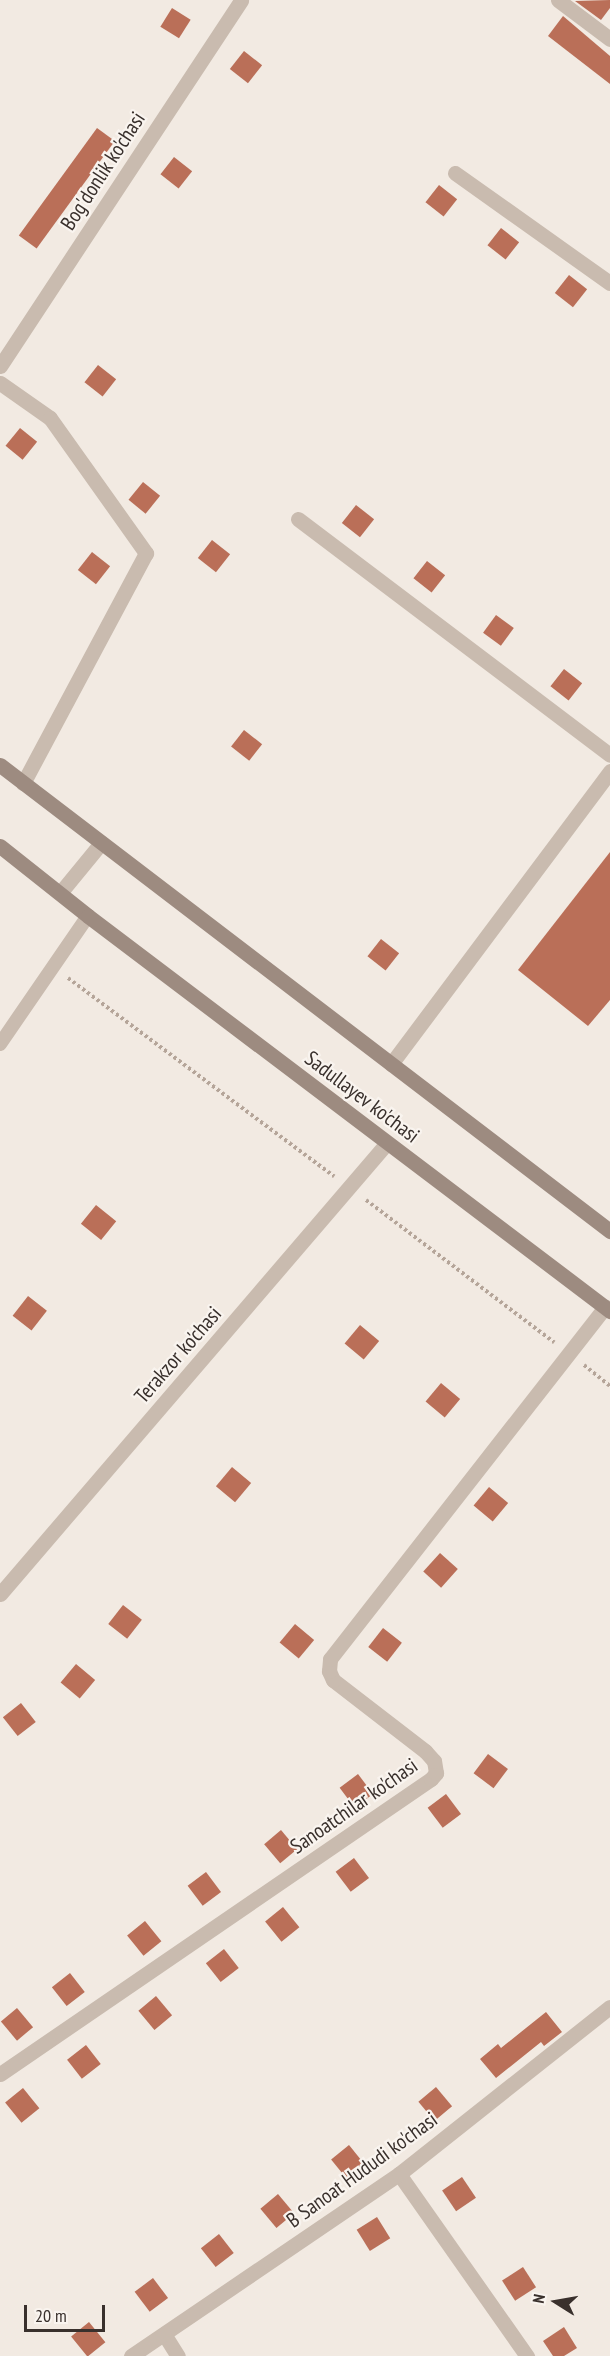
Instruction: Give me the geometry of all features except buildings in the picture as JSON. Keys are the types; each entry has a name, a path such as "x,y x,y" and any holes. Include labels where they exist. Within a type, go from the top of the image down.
{"main road":[{"name":"Sadullayev ko'chasi","path":"0,765 610,1231"},
{"name":"Sadullayev ko'chasi","path":"0,846 88,916 608,1309"}],"street":[{"name":"Bog'donlik ko'chasi","path":"0,366 241,0"},
{"path":"558,0 610,39"},
{"path":"454,173 610,283"},
{"path":"0,383 50,418 146,553 23,783"},
{"path":"298,519 610,755"},
{"path":"391,1065 610,771"},
{"path":"60,893 101,843"},
{"name":"Terakzor ko'chasi","path":"0,1594 387,1143"},
{"name":"Sanoatchilar ko'chasi","path":"0,2074 431,1779 436,1773 434,1761 425,1751 333,1680 329,1671 330,1659 608,1309"},
{"name":"B Sanoat Hududi ko'chasi","path":"130,2356 399,2174 610,2007"},
{"path":"399,2174 527,2356"},
{"path":"164,2334 178,2356"}],"lane":[{"path":"0,1044 88,916"}]}
